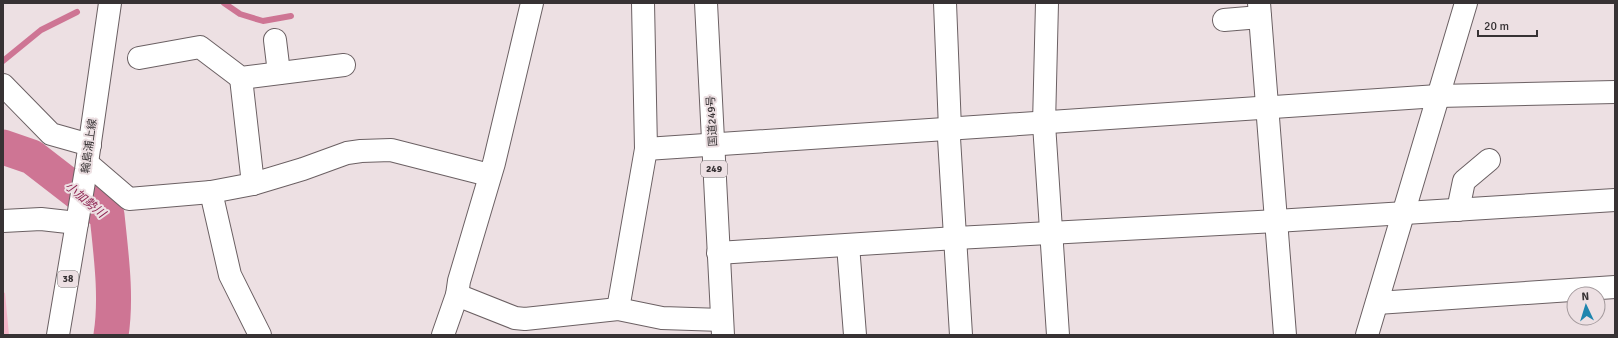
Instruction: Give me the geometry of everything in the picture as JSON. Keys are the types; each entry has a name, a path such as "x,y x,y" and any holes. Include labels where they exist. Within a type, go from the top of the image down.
{"main road":[{"name":"輪島浦上線","path":"58,335 88,159 110,3"},
{"path":"443,335 457,295 459,281 489,175 494,163 532,3"},
{"path":"618,309 646,149 643,3"},
{"name":"国道249号","path":"706,3 722,327"},
{"path":"944,3 950,129 949,138 961,335"},
{"path":"1047,3 1044,124 1058,335"},
{"path":"1367,335 1466,3"},
{"path":"1224,20 1259,10 1285,335"},
{"path":"274,40 280,74"},
{"path":"139,58 200,47 241,78 344,65"},
{"path":"241,78 253,184"},
{"path":"3,85 51,134 88,159 129,199 211,192 253,184 303,169 347,153 391,150 489,175"},
{"path":"646,149 1044,124 1438,96 1615,92"},
{"path":"1458,210 1464,181 1489,160"},
{"path":"211,192 230,275 260,335"},
{"path":"718,253 956,238 1402,214 1615,200"},
{"path":"3,221 41,219 77,223"},
{"path":"848,245 855,335"},
{"path":"1377,303 1615,287"},
{"path":"457,295 515,318 525,319 618,309 662,318 706,318 722,327"}],"shaded area":[{"path":"3,292 5,293 9,335 3,335"}],"waterway":[{"path":"224,3 240,14 263,21 291,16"},
{"path":"3,61 41,30 77,12"},
{"name":"小加勢川","path":"3,147 32,157 107,215 112,260 113,321 111,335"}]}
